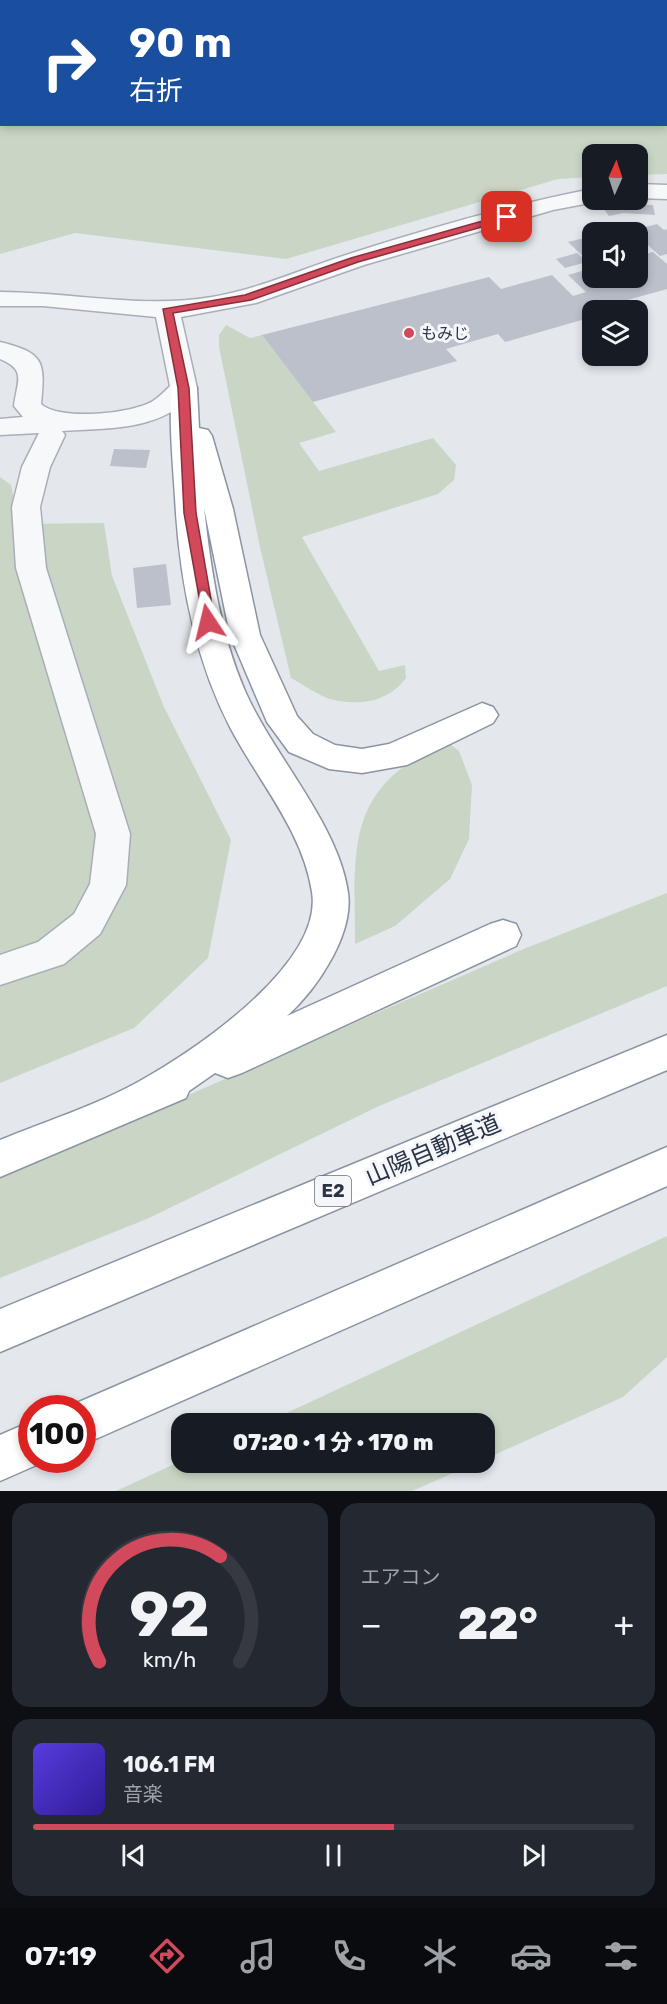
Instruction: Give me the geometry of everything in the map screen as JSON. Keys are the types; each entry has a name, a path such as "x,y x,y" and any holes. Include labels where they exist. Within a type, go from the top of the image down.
{"highway":[{"path":"184,388 219,509 245,635 283,722 301,743 329,757 362,761 395,756 482,715"},
{"path":"151,1095 258,1022 306,973 325,935 332,895 321,856 242,723 212,640 190,513 184,388"},
{"path":"0,1159 151,1095 503,935"},
{"name":"山陽自動車道","path":"0,1331 667,1052"},
{"path":"96,1416 667,1166"},
{"path":"0,1458 18,1450"}],"street":[{"path":"648,191 667,192"},
{"path":"0,299 43,299 167,311 247,298 355,260 550,204 582,198"},
{"path":"0,427 56,429 125,419 161,408 184,388 167,311"},
{"path":"0,350 24,360 31,371 27,406 56,429"},
{"path":"0,970 51,953 87,924 108,885 113,834 31,568 26,507 36,467 56,429"}],"green space":[{"path":"0,126 667,126 667,174 648,175 648,144 582,144 582,178 558,179 286,259 75,233 0,254"},
{"path":"226,325 250,338 262,335 336,432 299,443 319,471 433,438 456,465 454,480 438,494 302,537 379,671 405,665 406,678 392,692 383,697 365,702 334,700 318,694 291,678 260,547 219,347 219,335"},
{"path":"0,477 11,485 19,524 104,523 112,576 164,707 231,840 208,958 134,1028 0,1083"},
{"path":"447,742 459,751 472,785 469,839 450,879 395,926 355,944 355,878 362,824 373,800 389,779 413,760"},
{"path":"667,893 667,986 379,1106 149,1218 0,1278 0,1177 526,948"},
{"path":"667,1236 667,1357 623,1397 495,1455 495,1413 286,1413"},
{"path":"171,1466 171,1473 453,1473 412,1491 116,1491"}],"building":[{"path":"648,205 653,205 655,215 623,213 609,216 604,210 648,210"},
{"path":"657,224 664,230 667,229 667,254 660,256 648,245 648,226"},
{"path":"582,238 582,255 568,242"},
{"path":"653,252 667,264 667,289 627,300 582,300 582,320 505,342 498,334 446,349 457,361 313,402 262,335 489,277 501,289 552,275 573,296 586,292 568,275 582,271 582,288 648,288 648,253"},
{"path":"577,253 582,258 582,263 565,268 556,259"},
{"path":"114,449 150,450 146,468 110,466"},
{"path":"166,564 171,605 137,608 133,568"}],"place":[{"name":"もみじ","path":"409,333"}],"route":[{"path":"208,622 190,513 184,388 167,311 247,298 355,260 507,217"}]}
